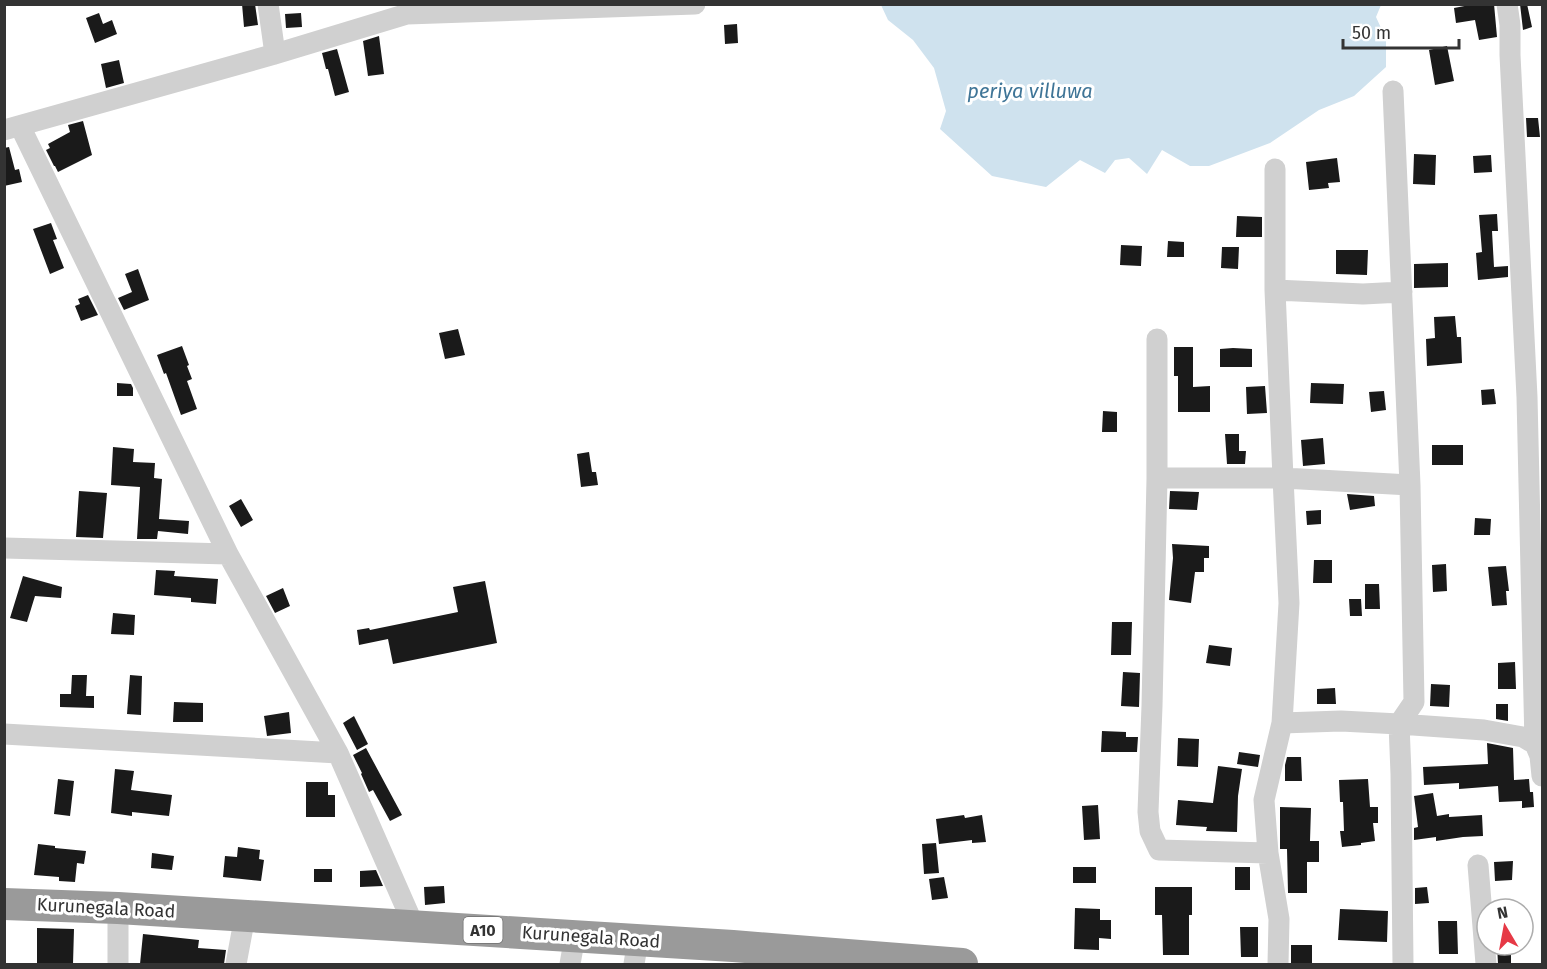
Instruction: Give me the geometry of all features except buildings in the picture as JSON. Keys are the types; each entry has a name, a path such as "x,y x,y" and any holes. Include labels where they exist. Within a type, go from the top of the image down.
{"highway":[{"name":"Kurunegala Road","path":"4,904 118,908 414,926 572,950 962,964"}],"street":[{"path":"268,4 275,54"},
{"path":"414,926 338,753 228,554 12,128 275,54 404,9 695,4"},
{"path":"1507,4 1510,25 1527,397 1540,758"},
{"path":"1393,91 1410,484 1414,702 1398,724 1401,774 1403,964"},
{"path":"1275,169 1275,290 1289,603 1282,723 1263,800 1268,853 1279,919 1278,964"},
{"path":"1275,290 1363,294 1402,292"},
{"path":"1157,339 1157,478 1148,812 1150,831 1159,850 1268,853"},
{"path":"1157,478 1283,478 1410,484"},
{"path":"4,548 228,554"},
{"path":"1282,723 1341,721 1484,730 1522,737 1540,758"},
{"path":"4,734 338,753"},
{"path":"1478,865 1486,964"},
{"path":"118,908 118,964"},
{"path":"236,964 245,916"}],"water":[{"name":"periya villuwa","path":"881,5 1381,5 1376,17 1386,39 1386,67 1354,96 1319,110 1270,143 1209,166 1190,166 1162,150 1147,174 1129,158 1115,160 1105,173 1080,160 1046,187 992,176 940,129 946,111 934,68 913,40 888,20"}]}
